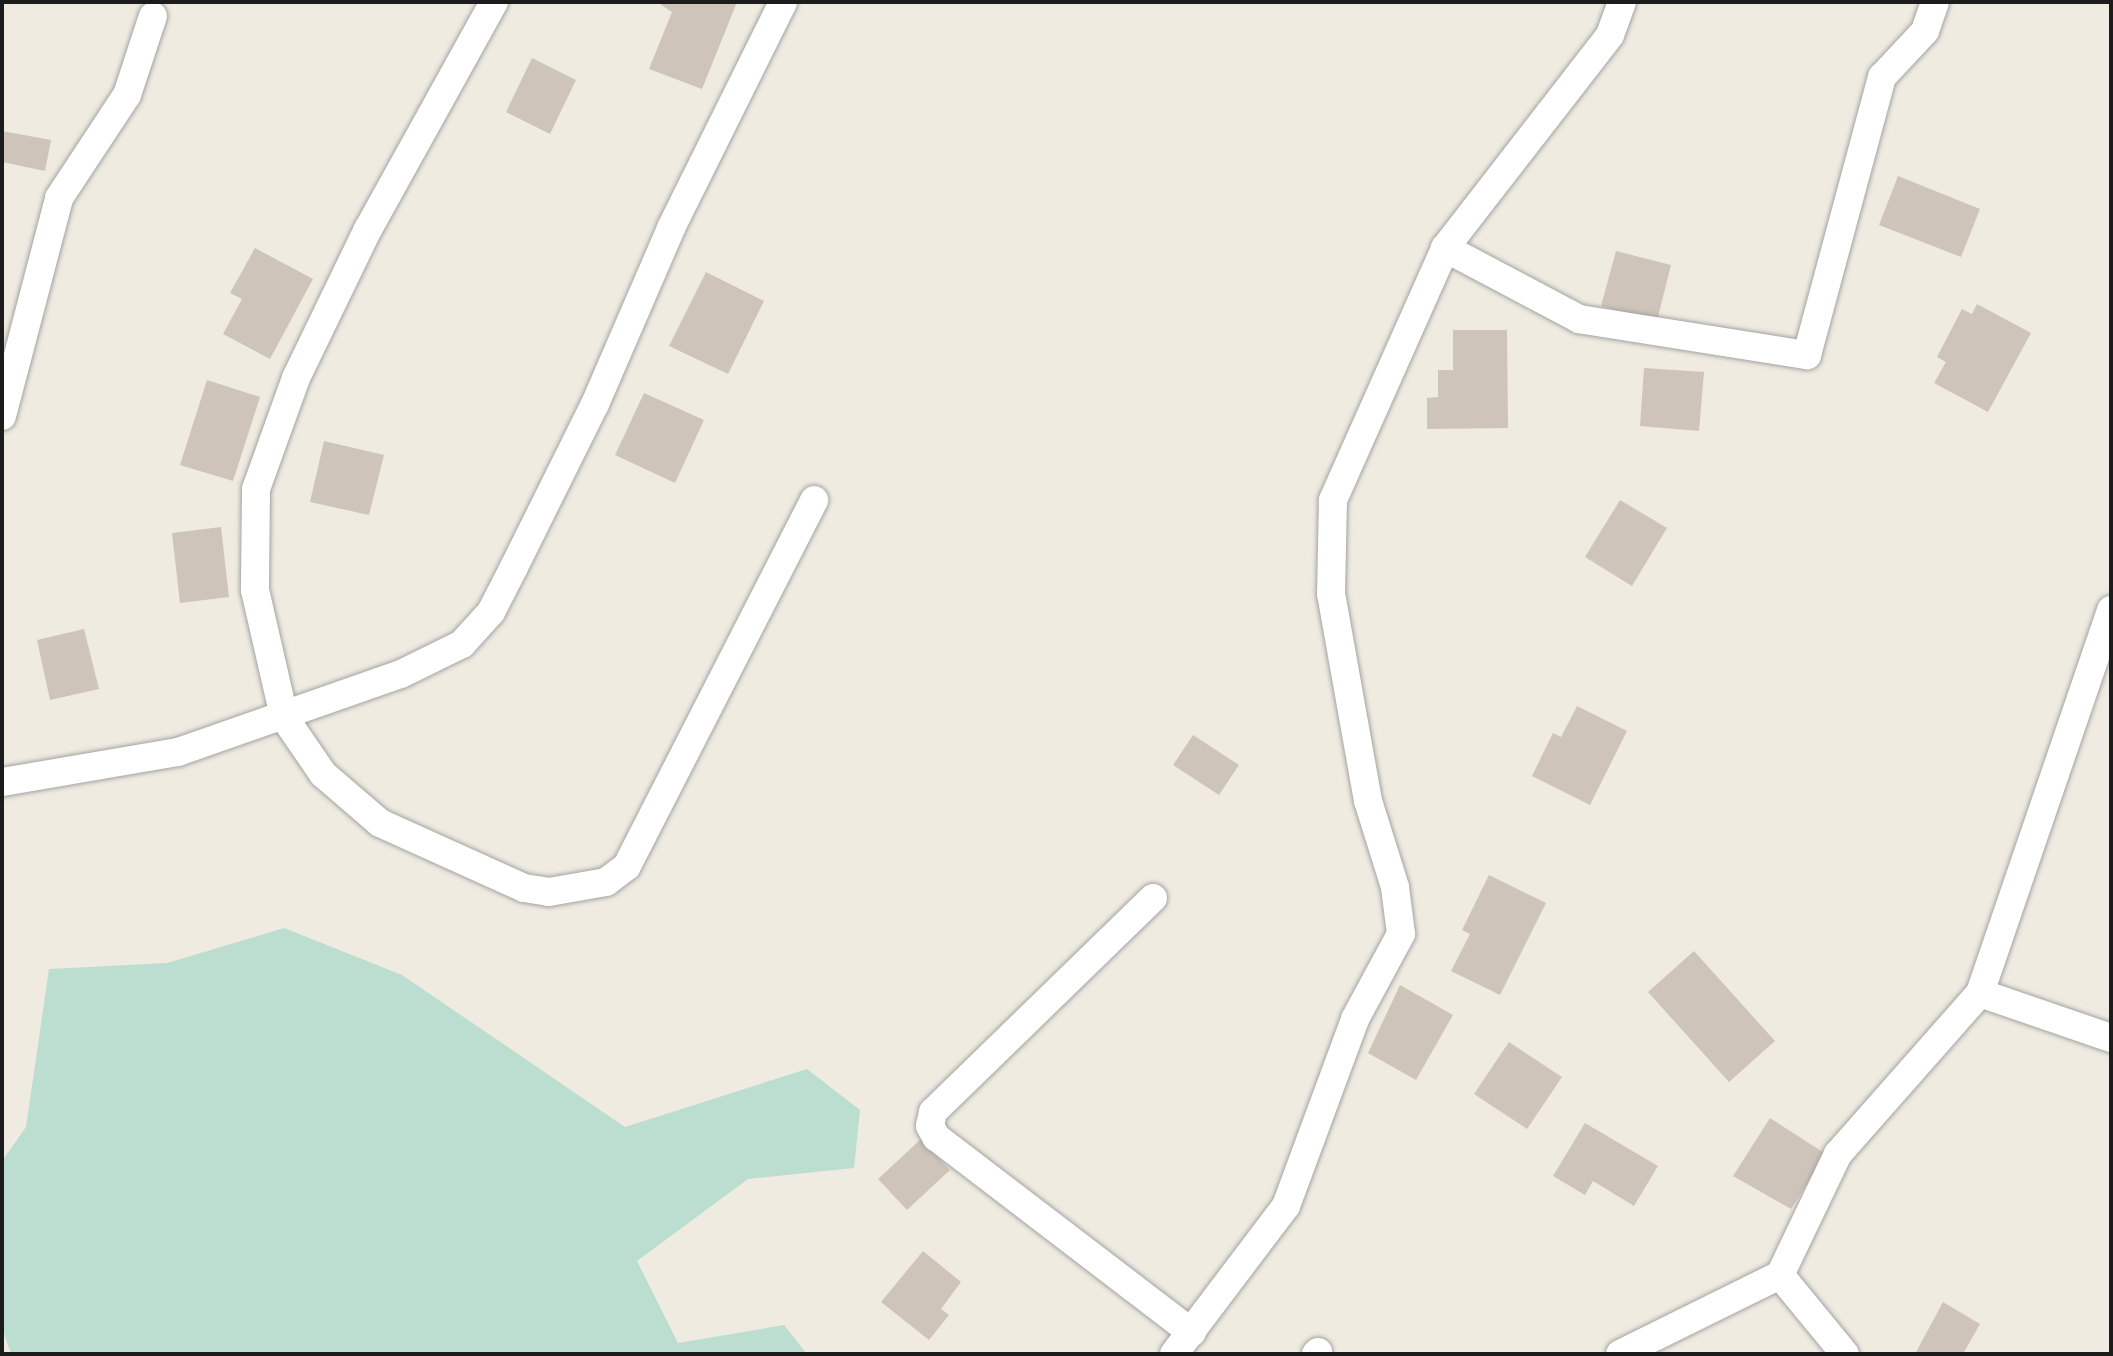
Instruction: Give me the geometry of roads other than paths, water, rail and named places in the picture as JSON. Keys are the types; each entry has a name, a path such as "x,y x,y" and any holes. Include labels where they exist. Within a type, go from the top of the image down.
{"street":[{"path":"494,2 368,229 296,378 256,489 255,590 284,717 323,774 380,823 524,888 549,892 606,882 627,866 814,500"},
{"path":"2,782 178,752 401,674 462,644 491,612 595,404 671,228 783,2"},
{"path":"1153,898 933,1112 930,1126 936,1137 1183,1344 1286,1206 1355,1019 1401,934 1395,887 1368,801 1331,594 1333,500 1445,248 1610,35 1622,2"},
{"path":"1445,248 1579,319 1807,355 1882,77 1925,31 1935,2"},
{"path":"2,416 59,198 127,95 153,16"},
{"path":"1620,1354 1780,1275 1838,1154 1980,993 2111,610"},
{"path":"1980,993 2111,1038"},
{"path":"1780,1275 1845,1354"}]}
